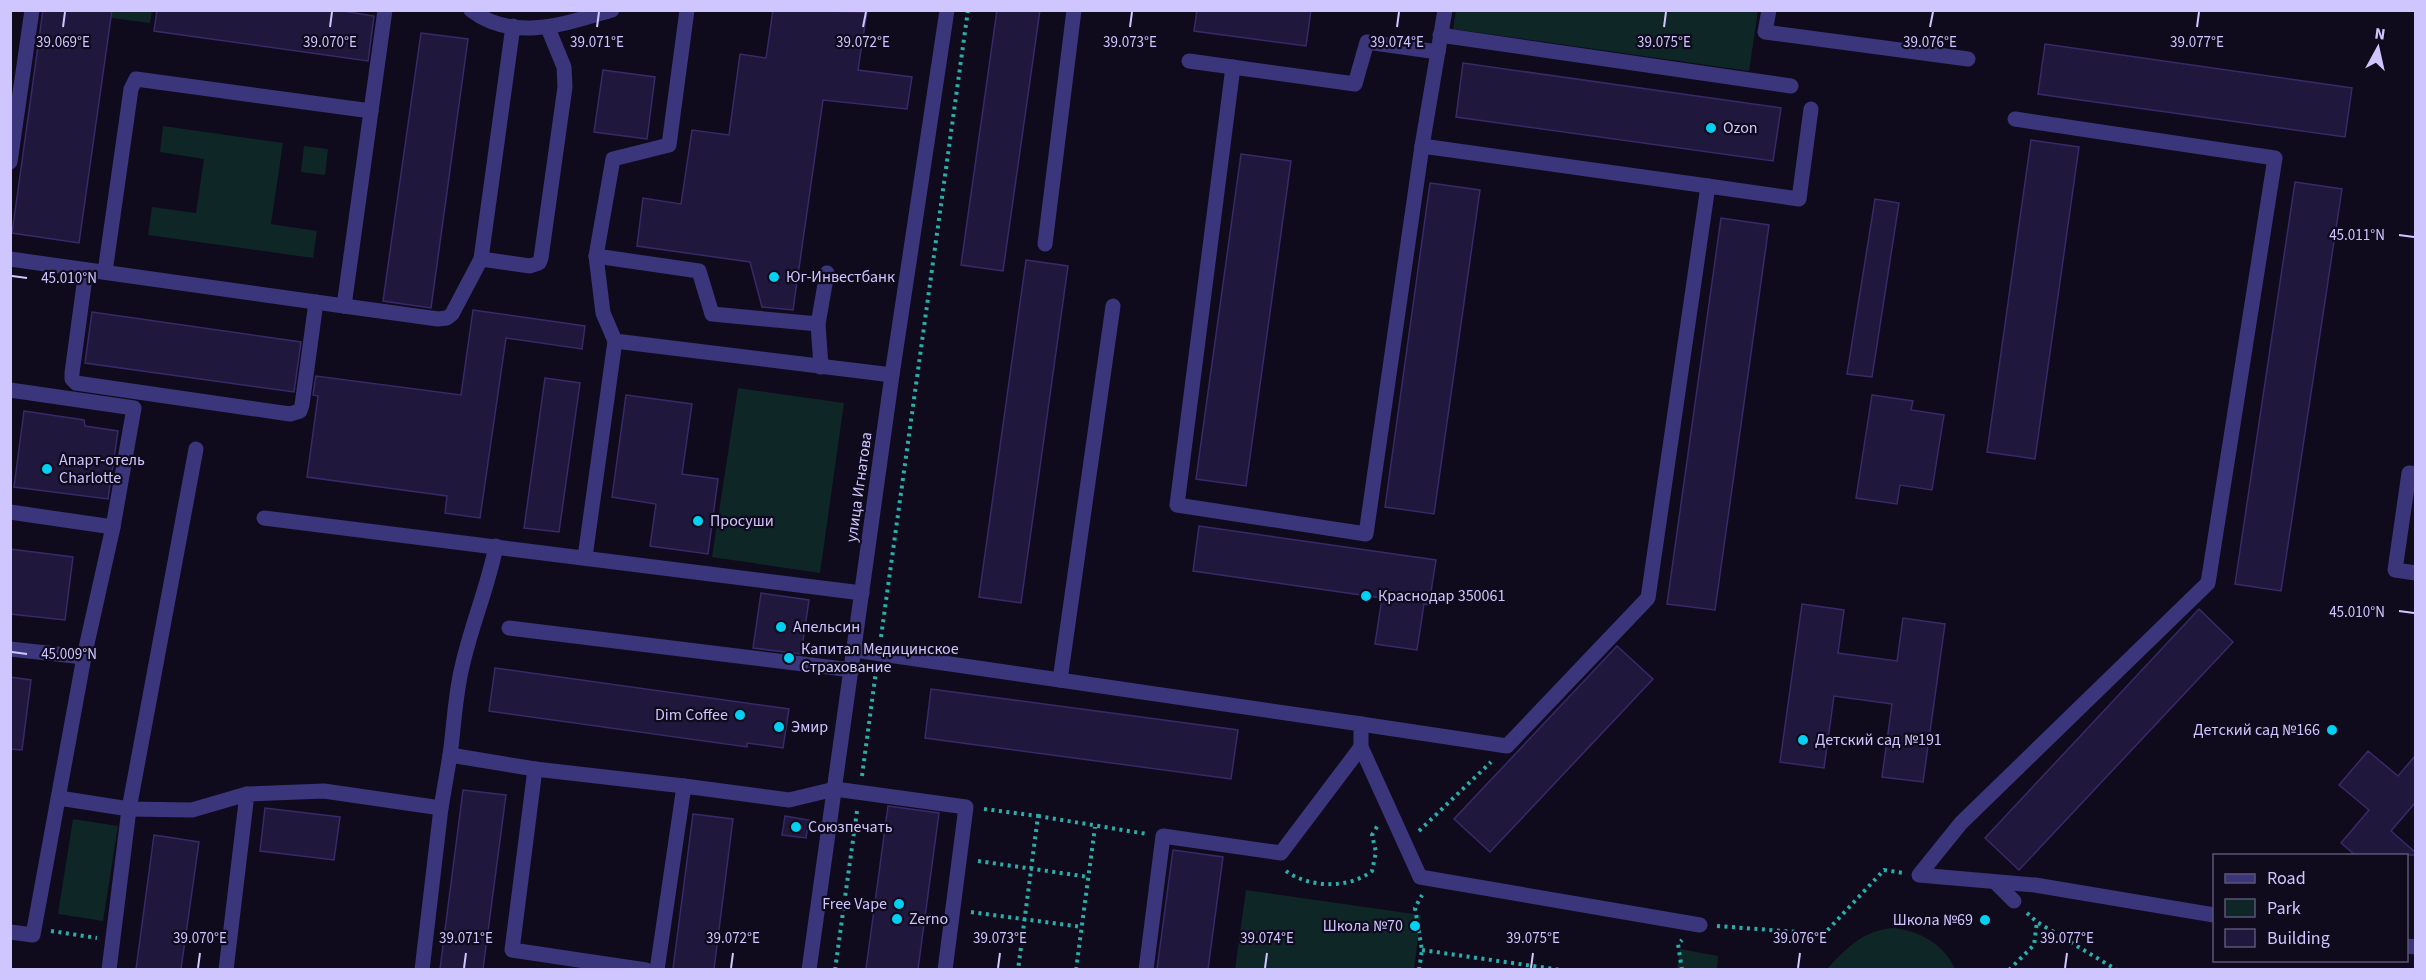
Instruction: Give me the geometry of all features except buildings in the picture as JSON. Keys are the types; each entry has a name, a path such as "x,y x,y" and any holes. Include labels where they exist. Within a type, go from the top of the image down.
{"street":[{"path":"10,162 32,10"},
{"path":"344,306 385,10"},
{"path":"471,10 486,20 535,29 548,28 579,16 612,10"},
{"path":"585,557 615,341 603,313 596,256 613,159 669,145 687,10"},
{"name":"улица Игнатова","path":"809,969 892,375 947,10"},
{"path":"1046,244 1074,10"},
{"path":"1233,67 1177,505 1366,534 1422,146 1445,10"},
{"path":"1769,10 1765,32 1968,59"},
{"path":"10,259 438,319 447,318 452,314 481,259 513,26"},
{"path":"481,259 530,266 539,263 541,258 565,87 564,67 548,28"},
{"path":"1440,35 1791,86"},
{"path":"1189,61 1355,84 1366,42 1438,52"},
{"path":"105,272 131,89 136,78 371,111"},
{"path":"1422,146 1799,199 1811,109"},
{"path":"1919,875 1961,823 2208,583 2275,158 2015,119"},
{"path":"854,650 1507,747 1648,598 1708,186"},
{"path":"596,256 699,271 712,314 818,324"},
{"path":"86,270 72,373 75,383 290,414 300,411 316,302"},
{"path":"821,367 818,324 827,273"},
{"path":"1060,680 1113,306"},
{"path":"615,341 892,375"},
{"path":"10,390 134,408 113,526 84,657 35,928 33,935 10,932"},
{"path":"109,969 129,809 196,449"},
{"path":"2415,474 2409,473 2395,570 2415,573"},
{"path":"10,512 113,526"},
{"path":"264,518 862,593"},
{"path":"422,969 441,808 461,669 477,609 492,570 496,546"},
{"path":"509,628 852,670"},
{"path":"10,649 84,657"},
{"path":"1361,724 1361,747 1420,878 1700,925"},
{"path":"1146,969 1163,836 1281,853 1361,747"},
{"path":"450,756 535,769 789,800 835,789 966,807 945,969"},
{"path":"535,769 512,950 646,969"},
{"path":"657,969 684,786"},
{"path":"59,798 129,809 192,810 247,794 324,791 441,808"},
{"path":"226,969 247,794"},
{"path":"1919,875 2035,885 2213,915"},
{"path":"1995,882 2014,901"}],"path":[{"path":"835,969 968,10"},
{"path":"1405,846 1507,747"},
{"path":"1281,853 1286,872 1296,877 1337,884 1353,882 1372,871 1376,852 1372,836 1388,806"},
{"path":"966,807 1163,836"},
{"path":"1018,969 1038,816"},
{"path":"1076,969 1095,827"},
{"path":"959,859 1089,877"},
{"path":"1682,969 1677,944 1700,925 1824,934 1884,870 1919,875"},
{"path":"1419,969 1422,950 1415,908 1431,879"},
{"path":"2014,901 2037,922 2117,969"},
{"path":"952,910 1082,927"},
{"path":"2009,969 2034,945 2037,922"},
{"path":"35,928 112,940"},
{"path":"1422,950 1561,969"}],"green space":[{"path":"1456,10 1758,11 1749,71 1453,29"},
{"path":"59,11 152,11 150,23"},
{"path":"163,126 283,143 271,224 317,231 313,258 148,235 152,207 196,213 204,159 160,152"},
{"path":"304,146 328,149 325,175 301,172"},
{"path":"738,388 844,403 820,573 712,557"},
{"path":"73,819 118,826 103,921 58,914"},
{"path":"1246,890 1421,915 1414,969 1235,969"},
{"path":"1894,928 1913,932 1931,941 1951,960 1955,969 1827,969 1864,936 1883,929"},
{"path":"1680,949 1718,956 1717,969 1677,969"}],"place":[{"name":"Ozon","path":"1711,128"},
{"name":"Юг-Инвестбанк","path":"774,277"},
{"name":"Апарт-отель Charlotte","path":"47,469"},
{"name":"Просуши","path":"698,521"},
{"name":"Краснодар 350061","path":"1366,596"},
{"name":"Апельсин","path":"781,627"},
{"name":"Капитал Медицинское Страхование","path":"789,658"},
{"name":"Dim Coffee","path":"740,715"},
{"name":"Эмир","path":"779,727"},
{"name":"Детский сад №166","path":"2332,730"},
{"name":"Детский сад №191","path":"1803,740"},
{"name":"Союзпечать","path":"796,827"},
{"name":"Free Vape","path":"899,904"},
{"name":"Zerno","path":"897,919"},
{"name":"Школа №69","path":"1985,920"},
{"name":"Школа №70","path":"1415,926"}]}
